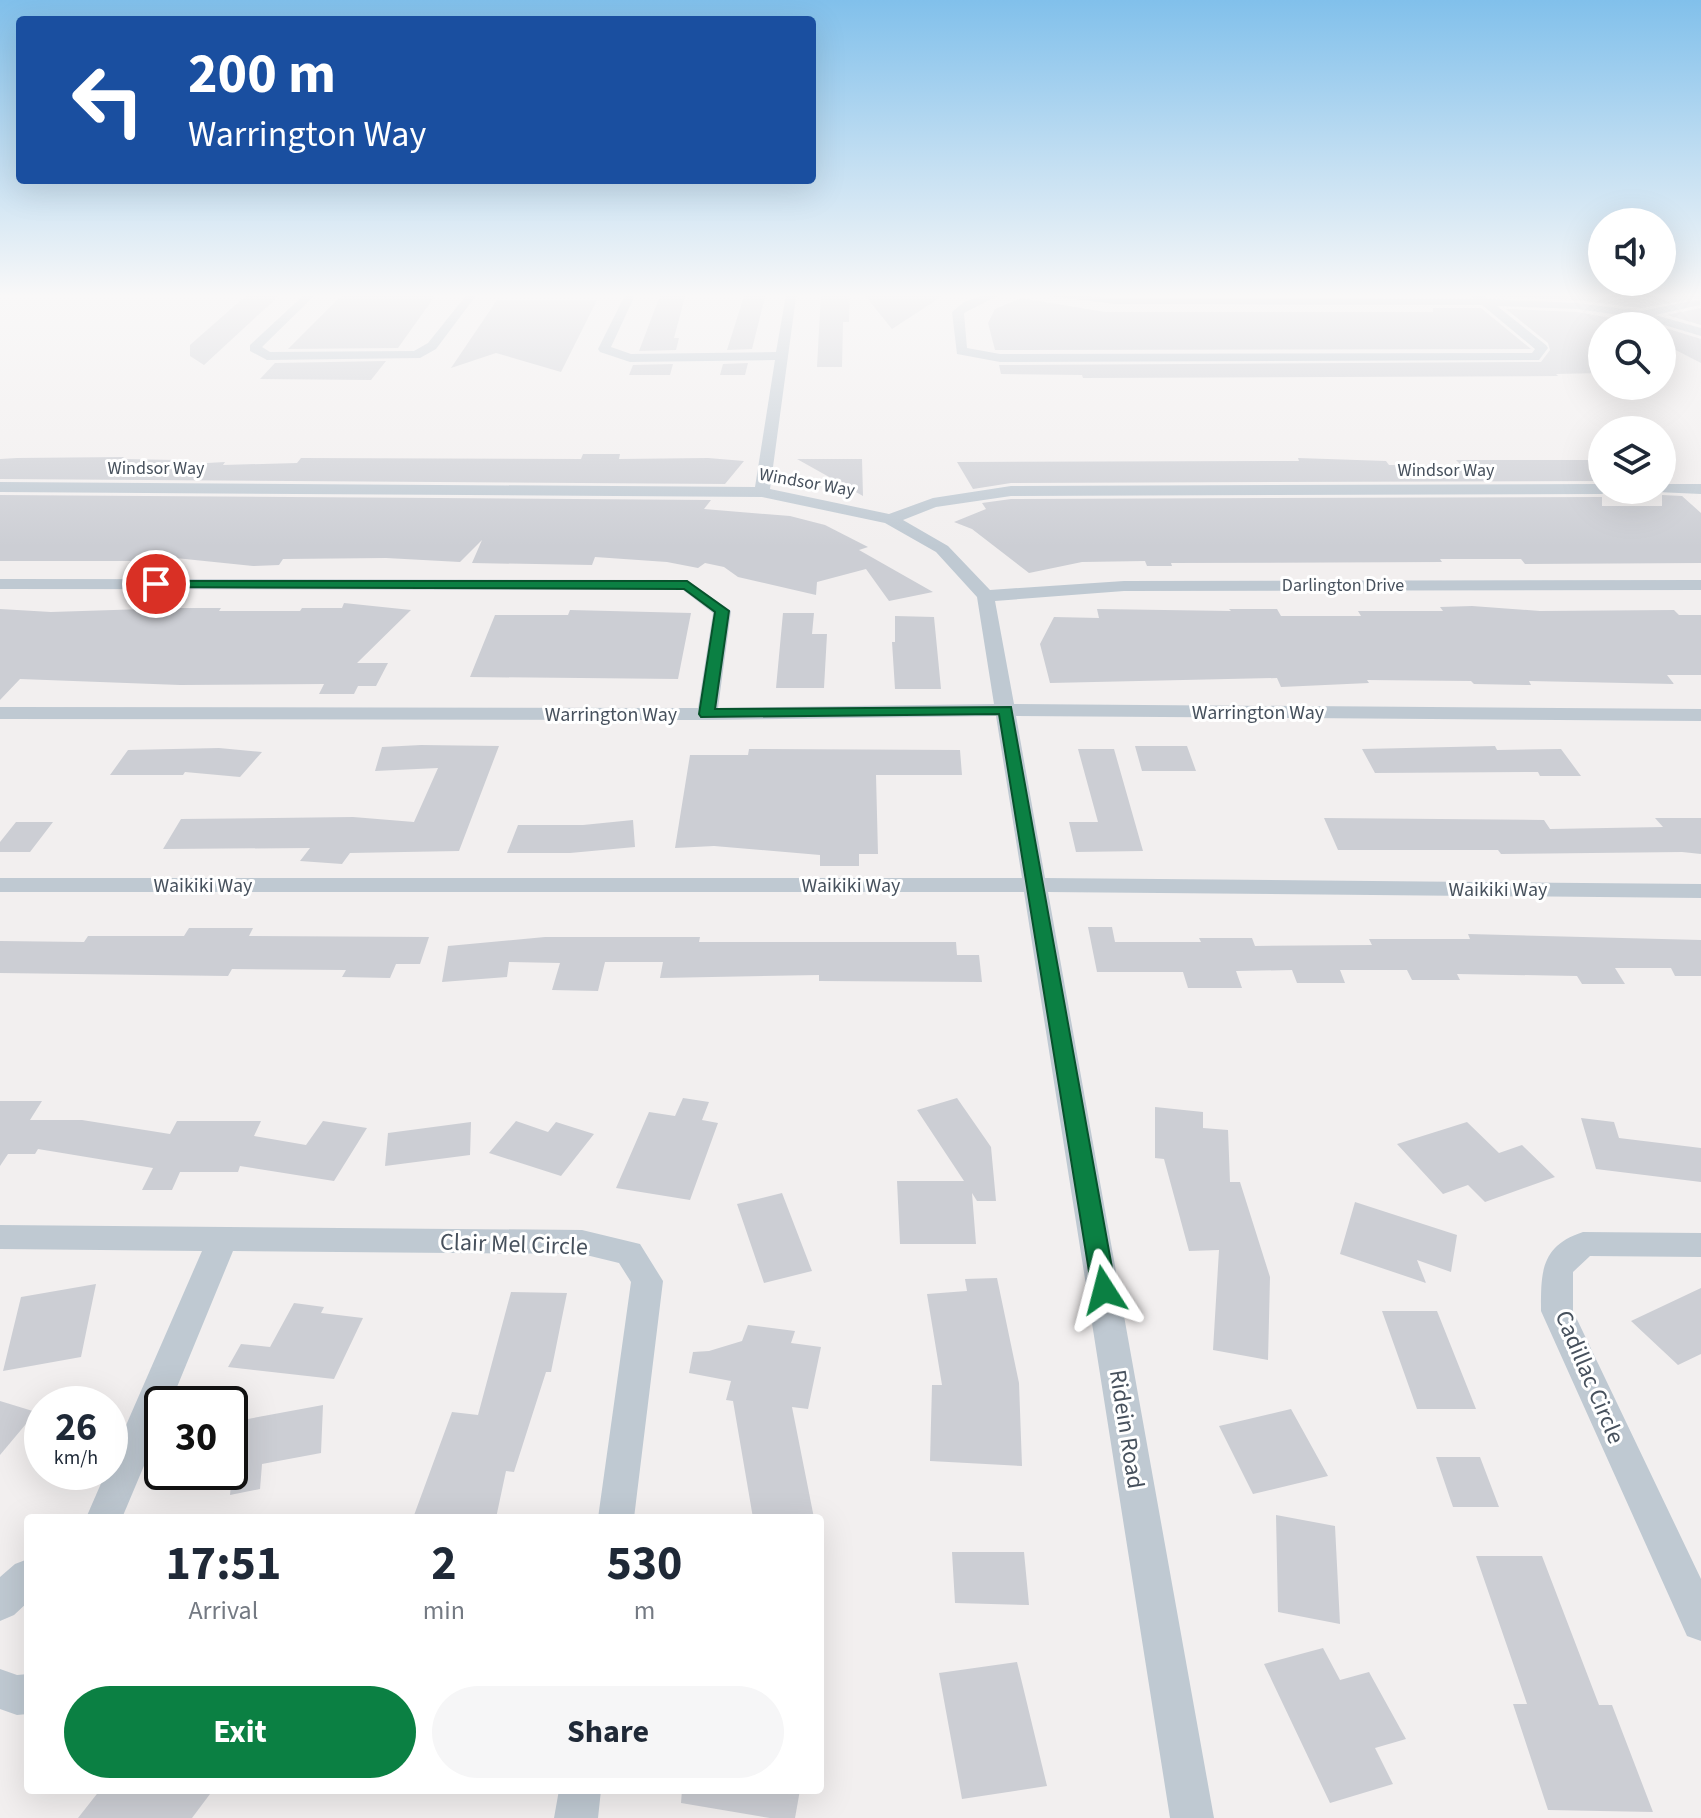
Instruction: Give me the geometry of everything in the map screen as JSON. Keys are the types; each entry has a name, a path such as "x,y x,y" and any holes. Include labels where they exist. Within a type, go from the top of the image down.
{"street":[{"path":"762,492 780,378"},
{"name":"Windsor Way","path":"0,487 762,492 890,519 933,503 1011,491 1588,489"},
{"path":"1676,489 1701,489"},
{"path":"890,519 942,549 986,596"},
{"path":"0,584 687,585 722,611 707,714"},
{"name":"Darlington Drive","path":"986,596 1124,586 1701,585"},
{"name":"Ridein Road","path":"986,596 1192,1818"},
{"name":"Warrington Way","path":"0,713 707,714 1006,710 1701,715"},
{"name":"Waikiki Way","path":"0,885 1036,885 1701,891"},
{"name":"Clair Mel Circle","path":"0,1237 582,1242 629,1253 647,1281 617,1514"},
{"path":"106,1514 222,1241"},
{"name":"Cadillac Circle","path":"1701,1245 1583,1244 1557,1268 1557,1311 1701,1622"},
{"path":"0,1602 24,1581"},
{"path":"0,1689 24,1694"},
{"path":"576,1818 579,1794"}],"building":[{"path":"261,378 373,378 371,380"},
{"path":"583,454 620,454 619,459 708,458 744,461 725,484 0,479 0,459 17,458 124,457 122,459 177,460 172,465 225,462 223,465 297,463 301,458 581,459"},
{"path":"1298,458 1386,461 1389,465 1461,465 1456,460 1588,460 1588,481 1011,483 973,489 957,462 1299,461"},
{"path":"797,459 862,459 863,496"},
{"path":"0,495 711,500 704,509 790,516 825,525 868,547 859,550 933,592 889,601 866,569 817,582 816,595 738,577 724,567 705,563 698,568 667,562 595,557 592,565 472,563 482,540 460,562 386,558 283,559 279,565 253,566 156,556 152,561 0,561"},
{"path":"1676,496 1682,496 1701,513 1701,563 1525,564 1521,559 1440,559 1442,562 1171,563 1172,566 1147,566 1145,561 1082,562 1029,573 972,529 954,522 986,509 982,503 1011,499 1588,497 1588,504 1602,506 1676,504"},
{"path":"344,603 411,610 357,663 388,663 376,686 358,686 354,694 319,694 324,684 180,685 20,679 0,700 0,609 51,612 176,608 300,611 302,608 342,608"},
{"path":"1440,607 1540,611 1674,610 1679,615 1701,615 1701,675 1667,675 1674,684 1529,681 1531,685 1367,680 1369,683 1281,687 1277,678 1050,683 1040,644 1054,617 1099,618 1097,609 1277,609 1281,616 1361,616 1358,611 1443,611"},
{"path":"570,610 691,613 678,679 470,677 495,615 568,615"},
{"path":"783,613 814,613 812,634 827,634 824,688 776,688"},
{"path":"895,616 934,617 941,689 895,689 892,642 895,642"},
{"path":"499,746 459,851 350,853 342,864 300,861 310,848 163,849 181,819 353,817 414,822 438,768 375,771 382,747"},
{"path":"1135,746 1187,746 1196,771 1142,771"},
{"path":"1495,746 1497,750 1561,749 1581,776 1540,776 1538,772 1375,773 1362,749"},
{"path":"219,748 262,752 240,777 185,772 183,775 110,775 128,750"},
{"path":"749,749 960,750 962,775 876,775 878,854 859,854 859,866 820,866 820,855 714,846 675,848 690,755 748,755"},
{"path":"1078,749 1114,749 1143,851 1076,852 1069,822 1098,822"},
{"path":"1324,818 1544,820 1550,829 1663,827 1655,818 1701,818 1701,854 1338,850"},
{"path":"633,820 635,847 570,853 507,853 518,825 583,825"},
{"path":"16,822 53,822 30,852 0,852 0,842"},
{"path":"1088,927 1112,927 1115,942 1201,942 1199,938 1252,938 1255,946 1372,945 1369,939 1470,939 1468,934 1701,940 1701,976 1675,976 1671,968 1615,968 1625,984 1582,984 1577,976 1457,974 1460,980 1412,980 1407,970 1340,970 1345,983 1297,983 1292,970 1236,971 1242,988 1188,988 1183,972 1097,972"},
{"path":"189,928 253,928 249,936 429,937 420,964 396,964 390,978 342,977 346,970 232,969 228,976 0,973 0,941 84,942 88,936 184,936"},
{"path":"545,937 700,937 699,942 956,942 957,955 979,955 982,982 819,981 819,975 660,978 663,962 605,962 598,991 552,990 560,963 509,962 507,977 442,982 448,946"},
{"path":"683,1098 709,1102 702,1120 718,1123 690,1200 616,1188 649,1112 675,1116"},
{"path":"957,1098 991,1147 996,1201 977,1201 972,1193 976,1244 900,1244 897,1181 964,1181 917,1110"},
{"path":"0,1101 42,1101 30,1120 82,1120 170,1134 177,1121 261,1121 254,1136 306,1145 323,1121 367,1128 334,1181 240,1166 238,1172 180,1172 172,1190 142,1190 153,1168 38,1149 35,1154 8,1154 0,1166"},
{"path":"1155,1107 1203,1112 1203,1128 1228,1130 1230,1182 1240,1182 1270,1277 1268,1360 1213,1350 1219,1250 1189,1251 1164,1159 1155,1158"},
{"path":"1581,1118 1614,1122 1619,1138 1701,1148 1701,1182 1596,1169"},
{"path":"516,1121 548,1132 556,1122 594,1134 561,1176 489,1153"},
{"path":"471,1122 470,1155 385,1166 388,1133"},
{"path":"1467,1122 1499,1153 1522,1145 1555,1177 1485,1202 1468,1185 1443,1194 1397,1144"},
{"path":"782,1193 812,1271 764,1283 737,1204"},
{"path":"1355,1202 1457,1235 1451,1272 1417,1260 1426,1283 1340,1254"},
{"path":"997,1278 1019,1383 1022,1466 930,1461 932,1385 942,1385 927,1294 967,1291 965,1279"},
{"path":"96,1284 81,1357 3,1371 21,1297"},
{"path":"1701,1288 1701,1354 1678,1365 1631,1321"},
{"path":"511,1292 567,1293 551,1372 546,1372 514,1472 506,1471 497,1514 414,1514 452,1412 478,1415"},
{"path":"294,1303 324,1307 321,1313 363,1318 334,1379 228,1367 241,1344 270,1347"},
{"path":"1382,1311 1437,1311 1476,1409 1417,1409"},
{"path":"748,1325 795,1331 791,1343 821,1347 808,1409 792,1407 813,1514 752,1514 733,1401 726,1400 731,1381 689,1373 693,1352 709,1351 742,1341"},
{"path":"0,1401 24,1408 24,1426 0,1455"},
{"path":"323,1405 321,1453 262,1464 260,1489 230,1495 230,1490 248,1490 248,1419"},
{"path":"1291,1409 1328,1476 1253,1494 1219,1426"},
{"path":"1436,1457 1480,1457 1499,1507 1453,1507"},
{"path":"1276,1515 1335,1526 1340,1624 1278,1612"},
{"path":"952,1552 1024,1552 1029,1605 955,1603"},
{"path":"1476,1556 1542,1556 1599,1705 1612,1705 1653,1812 1548,1810 1513,1704 1527,1704"},
{"path":"1323,1648 1340,1680 1369,1672 1406,1739 1375,1748 1393,1784 1330,1803 1264,1664"},
{"path":"1017,1662 1047,1786 962,1799 939,1673"},
{"path":"97,1794 210,1794 192,1818 78,1818"},
{"path":"682,1794 799,1794 795,1818 770,1818 681,1803"}],"route":[{"path":"156,584 687,585 722,611 707,714 1006,710 1104,1290"}]}
